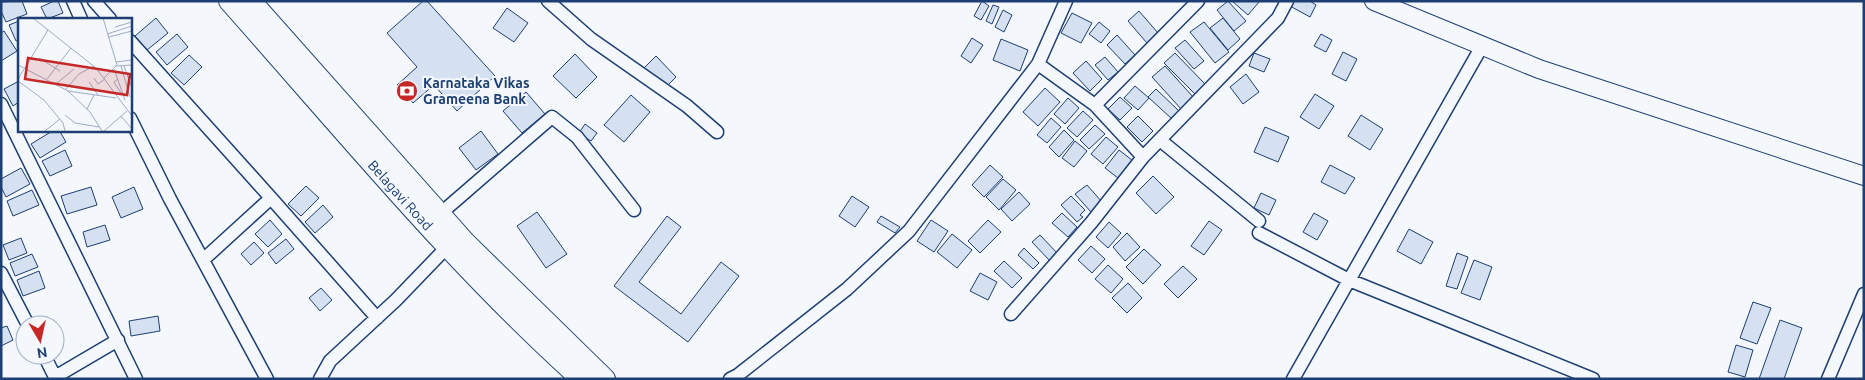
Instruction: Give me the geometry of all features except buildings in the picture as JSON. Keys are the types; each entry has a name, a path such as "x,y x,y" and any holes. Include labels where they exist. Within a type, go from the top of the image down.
{"main road":[{"name":"Belagavi Road","path":"229,1 523,327 581,379"},
{"path":"251,1 440,214 553,330 605,379"},
{"path":"1374,1 1539,69 1864,176"}],"street":[{"path":"73,1 81,18"},
{"path":"94,1 109,18"},
{"path":"548,1 591,39 687,106 717,132"},
{"path":"730,379 738,375 847,289 909,231 1038,64 1066,1"},
{"path":"1096,105 1198,1"},
{"path":"1012,314 1091,223 1143,157 1278,18 1287,1"},
{"path":"131,42 377,318"},
{"path":"1293,379 1482,46"},
{"path":"1038,64 1096,105 1143,157"},
{"path":"1,104 136,379"},
{"path":"440,214 552,117 577,137 634,210"},
{"path":"131,120 267,379"},
{"path":"1160,140 1259,227 1349,280 1593,379"},
{"path":"203,260 271,198"},
{"path":"320,379 330,361 377,318 448,246"},
{"path":"1,273 23,315"},
{"path":"1828,379 1864,294"},
{"path":"49,365 55,378 118,340"}],"place":[{"name":"Karnataka Vikas Grameena Bank","path":"407,91"}]}
